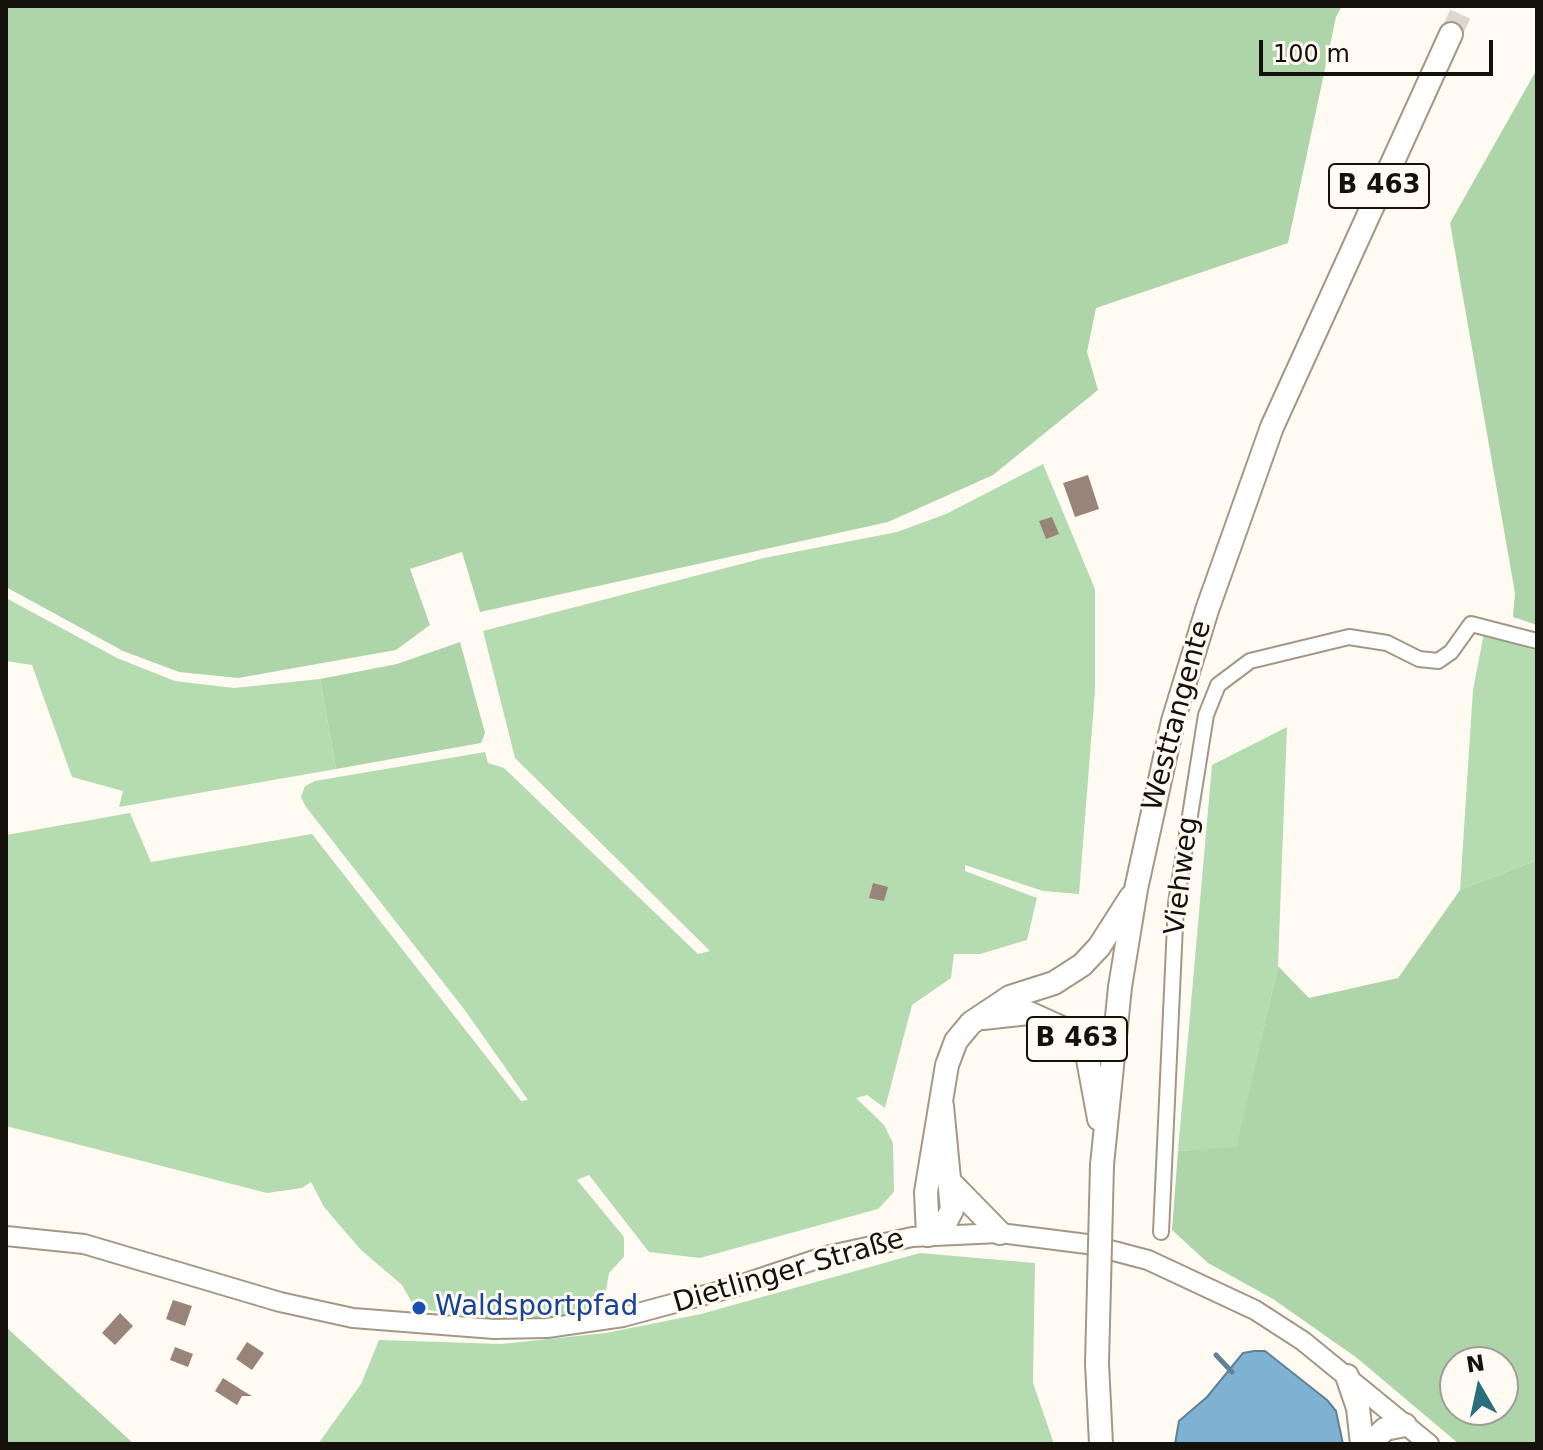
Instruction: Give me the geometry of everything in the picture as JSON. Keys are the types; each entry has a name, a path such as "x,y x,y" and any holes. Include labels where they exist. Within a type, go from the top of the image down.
{"highway":[{"name":"Westtangente","path":"1101,1444 1097,1363 1103,1141 1120,987 1151,810 1207,610 1272,427 1451,34"},
{"name":"B 463","path":"942,1106 952,1210 943,1227 928,1235 924,1207 947,1065 956,1041 978,1018 1010,997 1054,983 1082,965 1099,947 1136,889"},
{"name":"B 463","path":"978,1018 1029,1013 1071,1032 1087,1054 1103,1141"},
{"path":"951,1183 1000,1233"},
{"path":"1347,1376 1358,1408 1362,1444"},
{"path":"1369,1444 1385,1429 1401,1435"}],"main road":[{"name":"Dietlinger Straße","path":"6,1236 47,1238 96,1247 280,1302 353,1318 494,1329 547,1328 623,1317 731,1288 826,1256 928,1235 1000,1233 1121,1252 1188,1277 1255,1310 1347,1376 1401,1435 1429,1444"}],"street":[{"name":"Viehweg","path":"1161,1232 1176,903 1206,715 1218,685 1250,661 1349,637 1387,643 1419,659 1438,661 1451,652 1471,624 1537,641"}],"green space":[{"path":"6,6 1342,6 1336,17 1288,243 1096,308 1087,352 1098,390 993,475 888,522 480,612 462,552 410,569 430,625 396,650 238,678 179,672 123,651 6,587"},
{"path":"1537,69 1537,625 1513,617 1515,593 1450,223"},
{"path":"1043,464 1095,589 1095,691 1079,894 1043,891 965,865 965,871 1037,898 1027,940 980,954 954,954 951,978 912,1005 885,1108 867,1095 856,1098 884,1125 893,1143 894,1192 878,1209 700,1258 649,1252 589,1175 577,1180 624,1237 624,1257 609,1273 604,1303 595,1309 554,1317 491,1319 415,1308 402,1285 361,1250 324,1207 311,1182 302,1188 267,1193 6,1126 6,835 130,813 151,862 312,834 521,1101 528,1100 464,1009 306,807 301,797 305,786 315,781 485,752 488,763 504,768 698,954 710,951 515,758 483,631 764,558 897,532 946,514"},
{"path":"6,598 117,658 175,681 234,688 320,679 336,769 119,807 123,791 72,777 32,665 6,661"},
{"path":"1484,633 1537,651 1537,860 1460,890 1473,690"},
{"path":"460,642 485,733 481,743 336,769 320,679 397,664"},
{"path":"1287,727 1278,966 1236,1148 1178,1151 1212,765"},
{"path":"1537,860 1537,1444 1459,1444 1357,1358 1273,1299 1208,1263 1172,1230 1178,1151 1236,1147 1278,966 1309,998 1398,978 1460,890"},
{"path":"920,1253 1035,1263 1033,1383 1054,1444 318,1444 361,1384 379,1340 501,1344 606,1333 701,1314"},
{"path":"6,1327 134,1444 6,1444"}],"water":[{"path":"1265,1351 1327,1400 1336,1411 1343,1444 1175,1444 1179,1421 1207,1397 1243,1353"}],"building":[{"path":"1088,475 1099,509 1075,517 1063,483"},
{"path":"1052,517 1059,534 1046,539 1039,521"},
{"path":"873,883 888,887 884,901 869,898"},
{"path":"173,1300 192,1306 185,1326 166,1319"},
{"path":"120,1313 133,1326 115,1345 102,1333"},
{"path":"247,1342 264,1353 252,1370 236,1359"},
{"path":"175,1347 193,1354 188,1367 170,1360"},
{"path":"223,1378 252,1396 242,1396 237,1405 215,1391"}],"waterway":[{"path":"1216,1355 1232,1372"}],"tunnel":[{"path":"1451,34 1464,6"}],"place":[{"name":"Waldsportpfad","path":"419,1308"}]}
